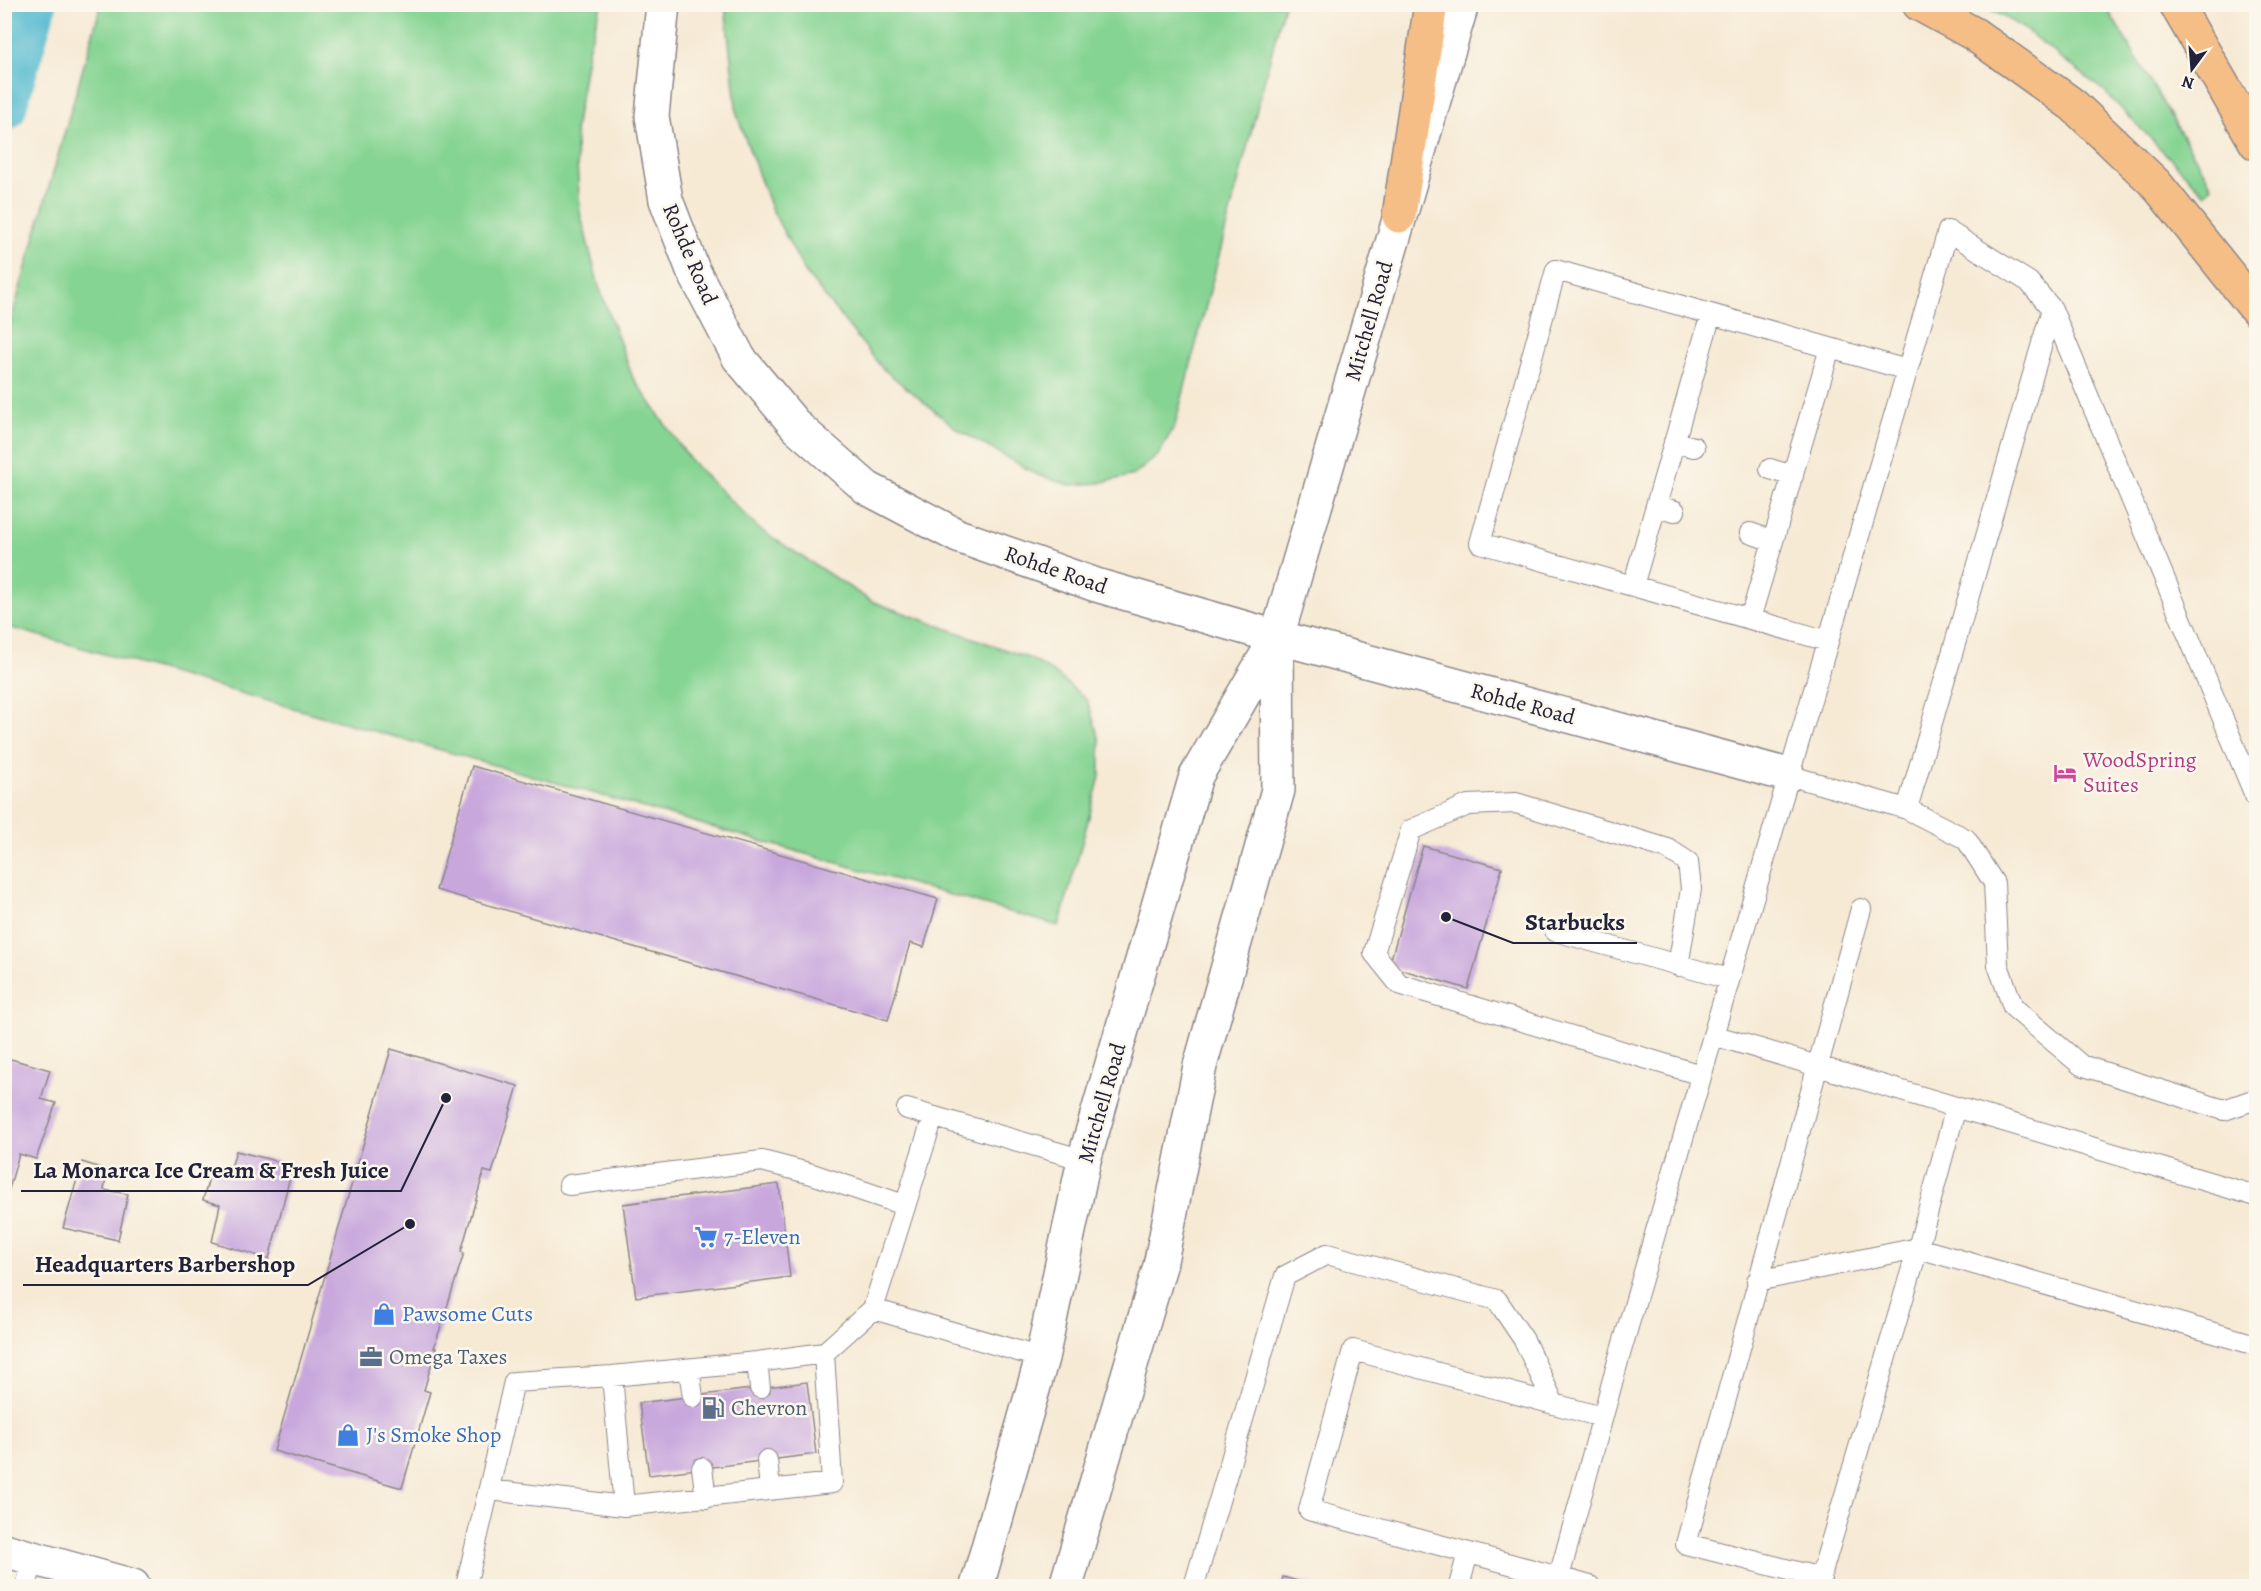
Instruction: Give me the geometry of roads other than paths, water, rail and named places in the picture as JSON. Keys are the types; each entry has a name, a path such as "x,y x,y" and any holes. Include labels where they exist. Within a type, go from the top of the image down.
{"highway":[{"path":"1399,216 1431,4"},
{"path":"1919,4 1974,34 2073,105 2156,184 2256,309"},
{"path":"2176,4 2256,143"}],"street":[{"name":"Rohde Road","path":"663,4 652,116 666,200 693,270 739,358 797,427 867,488 958,536 1096,585 1277,638 1788,775"},
{"name":"Mitchell Road","path":"977,1587 1042,1358 1084,1160 1196,776 1277,638 1462,4"},
{"name":"Mitchell Road","path":"1066,1587 1160,1266 1200,1066 1278,790 1277,638"},
{"path":"22,1565 133,1587"}],"lane":[{"path":"1559,1577 1602,1417 1948,231 2029,282 2052,309 2256,798"},
{"path":"1828,641 1480,543 1556,270 1907,370"},
{"path":"1907,809 2052,309"},
{"path":"1633,586 1711,314"},
{"path":"1750,619 1830,348"},
{"path":"1674,442 1694,447"},
{"path":"1770,469 1792,476"},
{"path":"1656,506 1675,511"},
{"path":"1750,533 1773,541"},
{"path":"1788,775 1907,809 1966,839 1994,883 1998,965 2013,1007 2081,1065 2224,1110 2256,1099"},
{"path":"1678,966 1691,889 1688,862 1668,849 1516,803 1468,805 1411,830 1374,953 1399,984 1701,1075"},
{"path":"1861,909 1686,1544 1820,1582 1918,1248 1956,1107"},
{"path":"1555,931 1729,980"},
{"path":"1713,1035 2256,1196"},
{"path":"907,1109 1084,1160"},
{"path":"466,1587 514,1382 689,1369 824,1353 873,1310 933,1117"},
{"path":"569,1185 762,1161 812,1174 904,1205"},
{"path":"1757,1281 1918,1248 2256,1345"},
{"path":"1194,1587 1285,1276 1326,1254 1497,1300 1524,1340 1554,1404"},
{"path":"873,1310 1042,1358"},
{"path":"1583,1586 1559,1577 1309,1510 1353,1350 1602,1417"},
{"path":"490,1490 624,1506 832,1483 824,1353"},
{"path":"757,1362 760,1388"},
{"path":"689,1369 693,1397"},
{"path":"612,1376 624,1506"},
{"path":"767,1460 770,1489"},
{"path":"702,1468 706,1498"},
{"path":"1459,1587 1468,1553"}],"waterway":[{"path":"4,109 35,4"}],"place":[{"name":"WoodSpring Suites","path":"2065,773"},
{"name":"Starbucks","path":"1446,917"},
{"name":"La Monarca Ice Cream & Fresh Juice","path":"446,1098"},
{"name":"Headquarters Barbershop","path":"410,1224"},
{"name":"7-Eleven","path":"706,1237"},
{"name":"Pawsome Cuts","path":"384,1314"},
{"name":"Omega Taxes","path":"371,1357"},
{"name":"Chevron","path":"713,1408"},
{"name":"J's Smoke Shop","path":"348,1435"}]}
